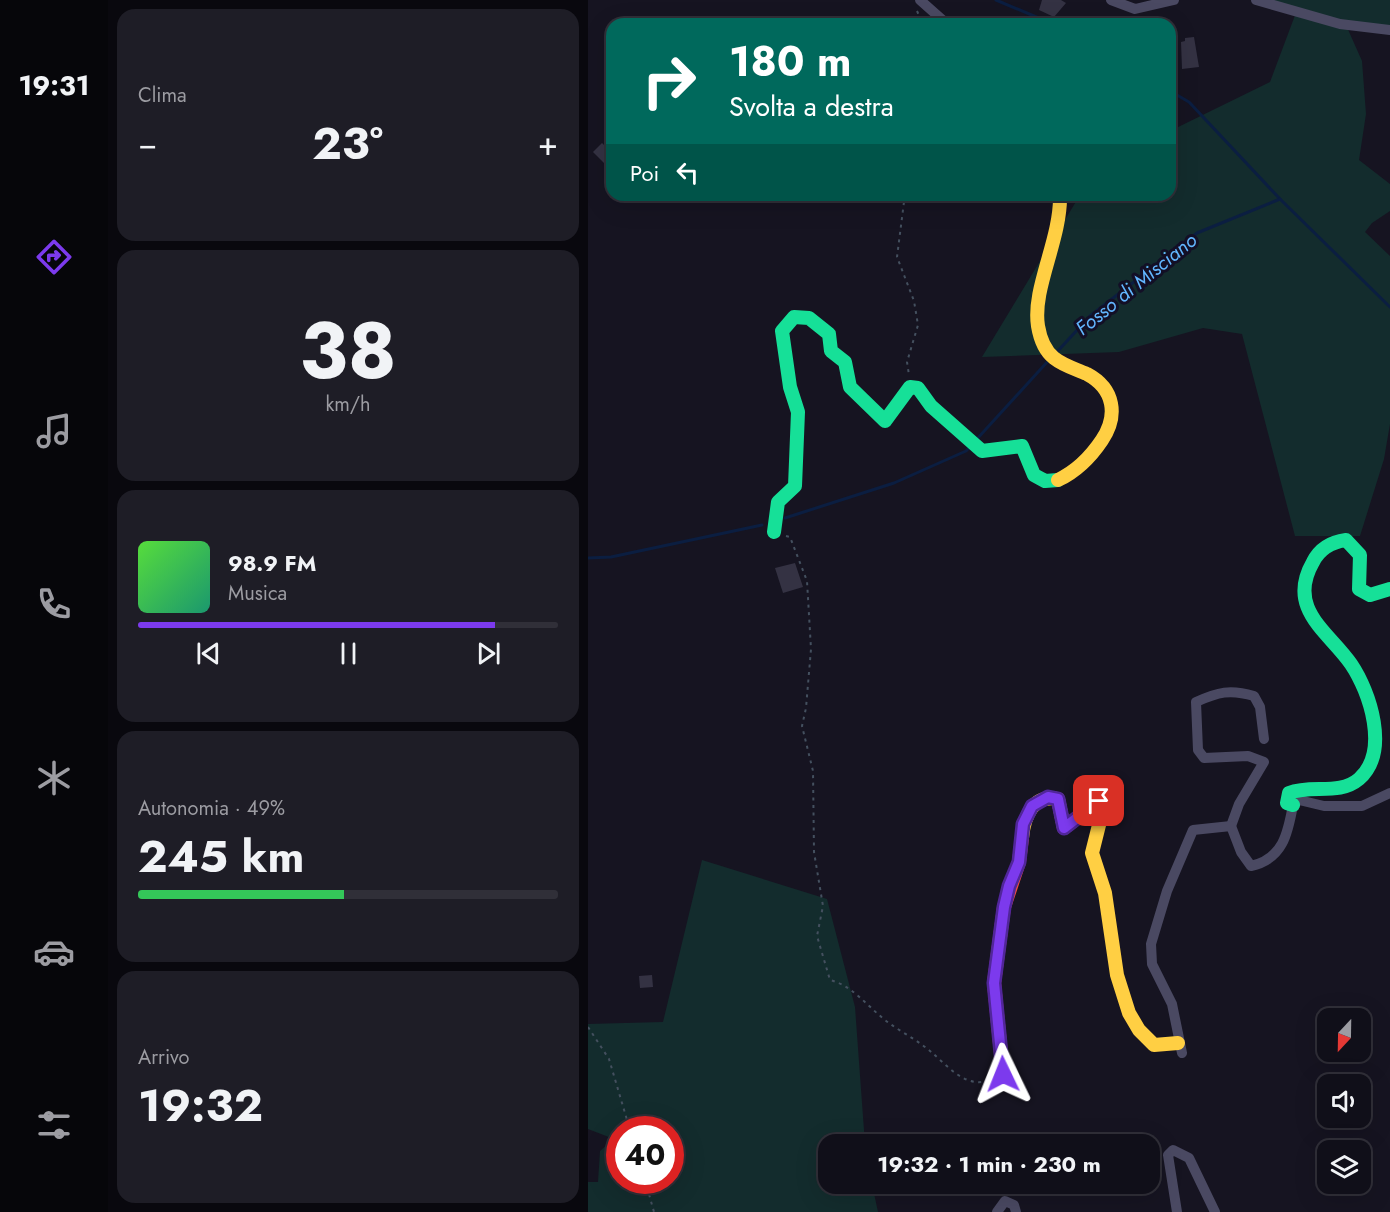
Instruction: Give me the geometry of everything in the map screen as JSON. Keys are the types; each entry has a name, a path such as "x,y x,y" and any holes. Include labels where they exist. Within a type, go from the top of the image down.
{"street":[{"path":"920,0 940,18"},
{"path":"1111,0 1135,9 1174,0"},
{"path":"1256,0 1341,24 1390,30"},
{"path":"774,532 778,502 795,486 798,460 798,412 790,387 782,331 794,318 809,318 829,334 831,351 845,362 850,387 885,422 910,387 918,388 933,410 971,438 982,451 991,452 1016,445 1022,446 1032,474 1044,482 1059,481 1093,455 1112,425 1114,408 1099,382 1046,353 1038,332 1038,307 1059,234 1060,201"},
{"path":"1293,805 1287,803 1289,794 1299,788 1332,792 1358,781 1372,764 1375,742 1373,712 1361,683 1349,662 1321,632 1305,601 1308,569 1323,547 1332,542 1346,540 1356,547 1363,561 1359,589 1370,596 1390,589"},
{"path":"1264,739 1260,707 1254,696 1234,690 1211,695 1196,702 1198,750 1203,758 1248,756 1264,762 1239,804 1231,826 1241,852 1251,866 1264,863 1281,849 1289,831 1293,805 1299,800 1324,806 1362,807 1390,793"},
{"path":"1003,1074 994,983 999,937 1009,886 1019,862 1023,824 1032,806 1048,797 1058,799 1064,828 1099,801 1104,809 1092,855 1105,893 1119,989 1128,1016 1144,1037 1154,1045 1180,1048 1172,1004 1152,964 1151,944 1167,891 1193,830 1231,826"},
{"path":"1177,1212 1168,1155 1173,1150 1189,1158 1215,1212"},
{"path":"997,1212 1005,1201 1014,1205 1016,1212"}],"path":[{"path":"904,201 897,257 914,300 918,325 907,362 910,387"},
{"path":"774,532 790,537 807,581 811,649 806,708 802,726 813,771 814,852 823,906 817,936 830,980 846,984 885,1020 930,1050 947,1068 965,1080 985,1082 1003,1074"},
{"path":"588,1026 609,1059 626,1116"},
{"path":"650,1194 655,1211"}],"green space":[{"path":"1265,0 1390,0 1390,26 1346,25 1362,61 1366,114 1359,160 1390,184 1390,211 1372,223 1365,232 1390,256 1390,424 1384,459 1360,536 1295,536 1242,334 1203,328 1119,352 982,357 1076,201 1176,201 1176,128 1270,82 1297,10"},
{"path":"702,860 827,899 855,1007 864,1134 818,1134 818,1194 874,1194 878,1212 588,1212 588,1182 598,1182 600,1151 606,1146 606,1194 684,1194 684,1116 606,1116 606,1136 588,1129 588,1024 663,1022"}],"building":[{"path":"1042,0 1061,0 1066,3 1054,17 1039,10"},
{"path":"1194,37 1199,67 1182,69 1181,42 1185,41 1185,38"},
{"path":"602,143 606,147 605,164 593,152"},
{"path":"795,563 803,587 783,593 775,568"},
{"path":"652,975 653,987 640,988 639,976"}],"waterway":[{"path":"996,0 1039,18"},
{"path":"1176,94 1189,102 1280,199"},
{"name":"Fosso di Misciano","path":"1056,353 1090,316 1197,233 1280,199 1390,307"},
{"name":"Fosso di Misciano","path":"976,440 1049,360"},
{"name":"Fosso di Misciano","path":"785,518 894,483 966,451 970,447"},
{"name":"Fosso di Misciano","path":"588,558 611,557 762,525"}],"traffic: fast":[{"path":"774,532 778,502 795,486 798,412 790,387 782,331 794,317 809,318 829,334 831,351 845,362 850,387 885,421 910,387 918,388 931,406 982,451 1022,446 1034,475 1045,481 1058,480"},
{"path":"1293,805 1287,803 1289,793 1307,789 1334,789 1359,779 1374,754 1374,722 1365,690 1351,664 1322,630 1307,606 1304,593 1306,579 1313,562 1326,546 1346,540 1360,555 1359,589 1370,595 1390,589"}],"traffic: slow":[{"path":"1058,480 1077,468 1093,453 1107,431 1112,413 1108,395 1103,387 1087,374 1054,358 1041,339 1037,311 1039,296 1056,229 1060,201"},
{"path":"1022,838 1031,808 1042,800 1058,799 1064,828 1099,801 1103,809 1092,853 1105,893 1117,975 1129,1013 1139,1030 1154,1045 1178,1043"}],"traffic: jam":[{"path":"1003,1074 994,983 1004,907 1019,862 1022,838"}],"route":[{"path":"1003,1074 994,983 1004,907 1009,886 1019,862 1023,824 1032,806 1048,797 1058,799 1064,828 1072,824 1084,810 1099,801"}]}
